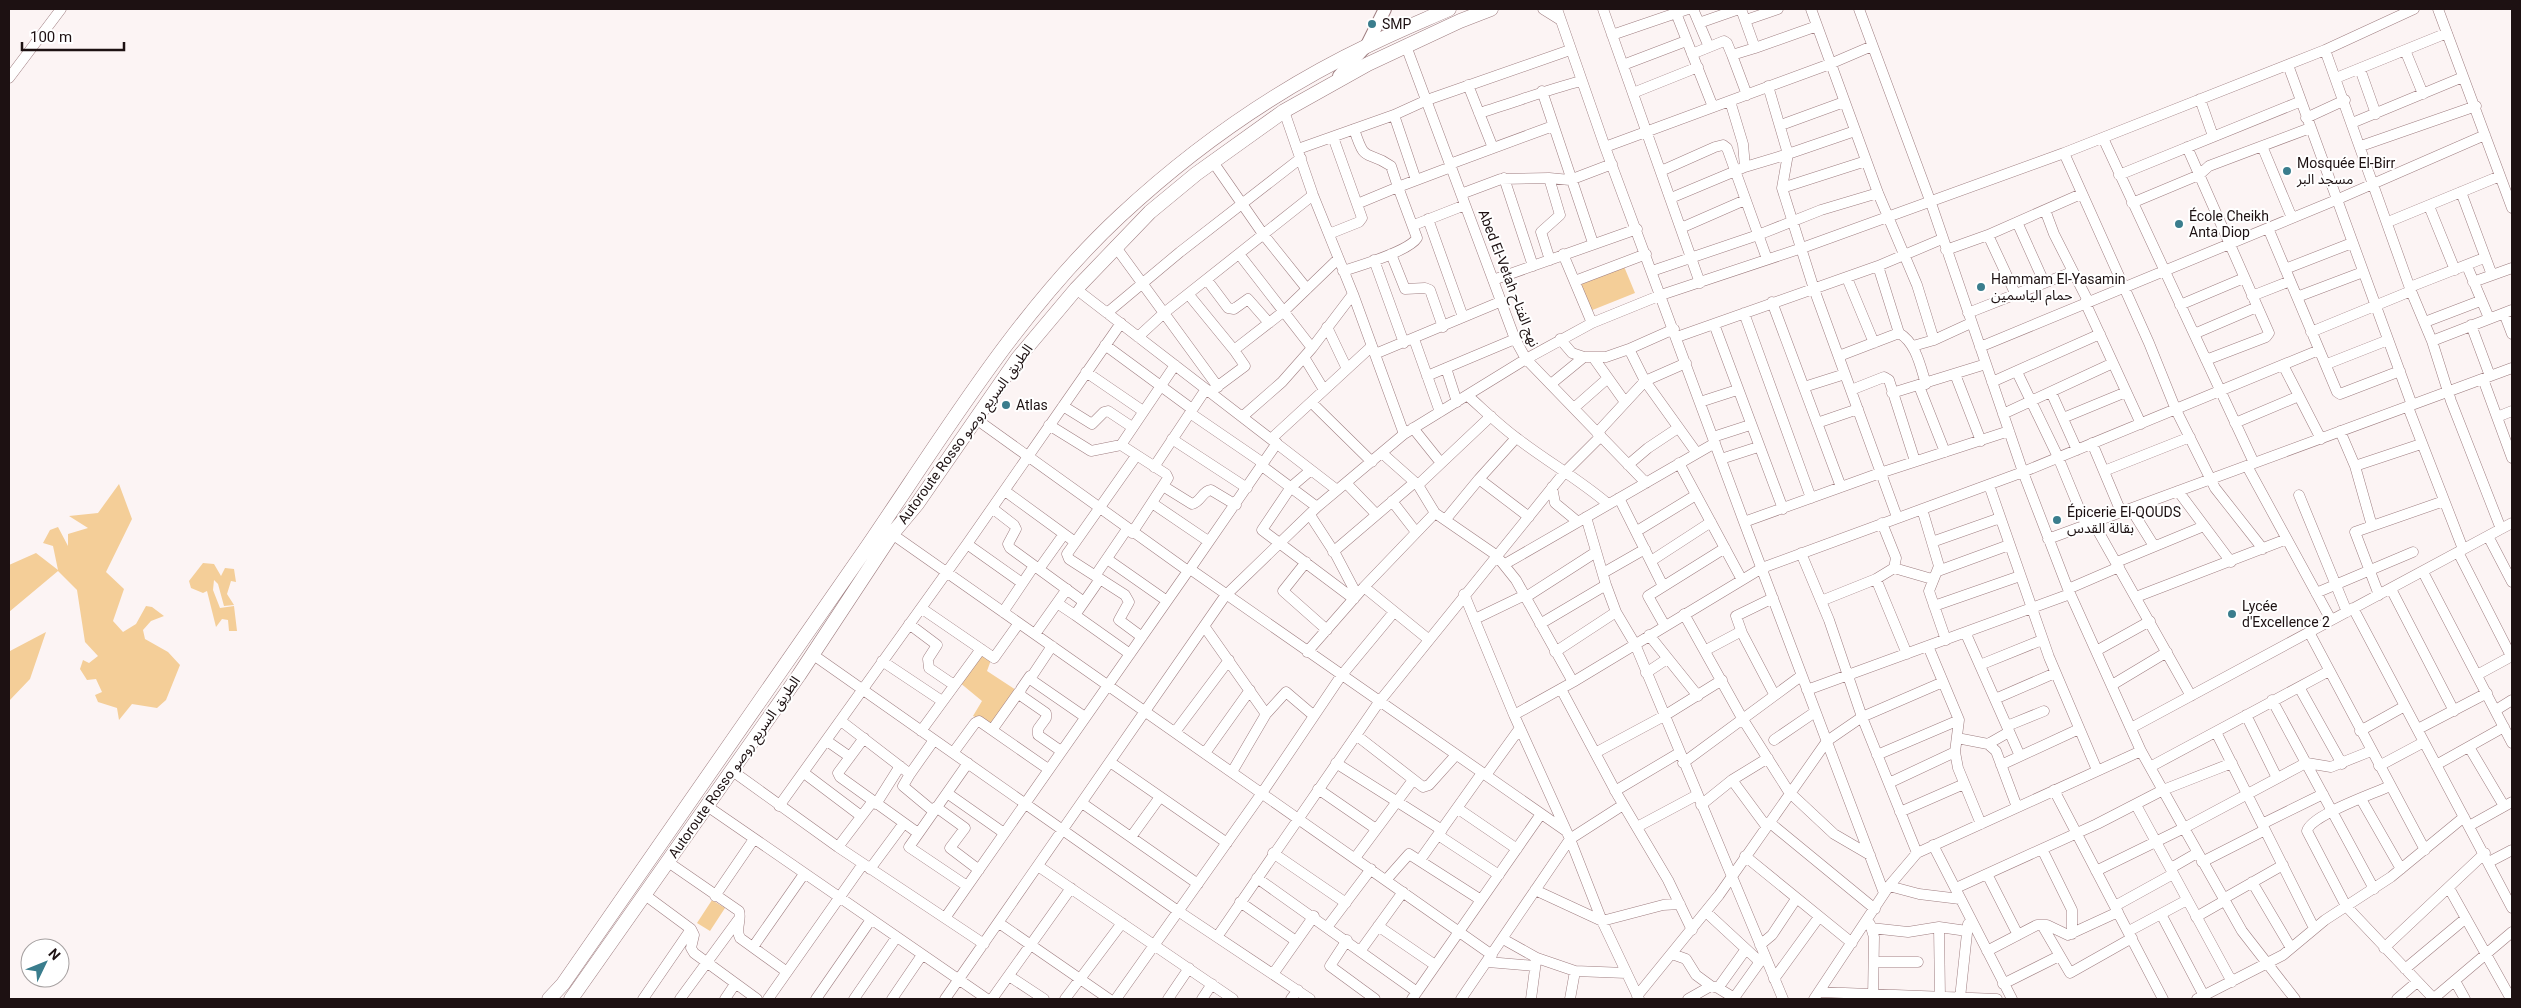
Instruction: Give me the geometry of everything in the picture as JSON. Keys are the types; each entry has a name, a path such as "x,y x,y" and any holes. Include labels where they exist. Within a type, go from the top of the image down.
{"highway":[{"name":"Autoroute Rosso الطريق السريع روصو","path":"549,999 563,984 994,361 1048,292 1119,218 1193,156 1276,97 1367,45 1449,9"},
{"name":"Autoroute Rosso الطريق السريع روصو","path":"572,999 812,654 892,534 917,504 1018,358 1115,246 1150,212 1213,162 1284,111 1331,83 1406,46 1491,9"}],"main road":[{"path":"1331,83 1351,66 1367,45 1385,9"}],"street":[{"path":"9,78 61,9"},
{"path":"1543,9 1558,14 1605,147 1762,568 1800,676 1870,855 1887,890"},
{"path":"1603,9 1700,283"},
{"path":"1612,35 1688,9"},
{"path":"1693,9 1709,47"},
{"path":"1699,23 1740,9 1746,20 1755,48"},
{"path":"1746,20 1778,9"},
{"path":"1811,9 1878,193 1917,285 1934,340"},
{"path":"1859,9 1931,203 2023,472 2069,592 2150,767 2247,939 2295,999"},
{"path":"945,999 1225,596 1313,511 1409,431 1526,359 1592,323 1661,295 1931,203 2064,154 2325,50 2414,9"},
{"path":"2438,9 2463,77 2476,106 2512,208"},
{"path":"1676,13 1713,107"},
{"path":"1732,55 1817,26"},
{"path":"2336,78 2447,33"},
{"path":"1623,65 1686,41"},
{"path":"1692,54 1726,42 1747,94"},
{"name":"Abed El-Vetah نهج الفتاح","path":"1406,46 1515,339 1526,359 1646,483"},
{"path":"1605,147 1830,64 1872,46"},
{"path":"1107,313 1299,154 1333,137 1394,115 1427,100 1570,50"},
{"path":"2325,50 2345,100 2410,289 2425,322 2448,392 2501,529"},
{"path":"2405,50 2423,94"},
{"path":"2288,65 2299,102 2400,371 2421,444 2444,501 2460,551 2512,656 2477,675"},
{"path":"1633,93 1698,67"},
{"path":"2360,69 2376,114"},
{"path":"2352,123 2463,77"},
{"path":"1479,113 1518,102 1542,91 1581,81"},
{"path":"1468,85 1493,148"},
{"path":"1768,86 1788,154 1782,188 1814,289 1897,517"},
{"path":"1542,91 1570,180 1593,243"},
{"path":"2200,99 2213,136"},
{"path":"2132,203 2200,175 2208,166 2262,146 2308,123 2345,100"},
{"path":"1730,101 1744,144 1740,169 1746,200 1767,259"},
{"path":"1781,125 1844,102"},
{"path":"2119,175 2299,102"},
{"path":"2361,146 2476,106"},
{"path":"1284,111 1313,196 1374,350 1409,431 1441,463"},
{"path":"1394,115 1416,180"},
{"path":"1357,204 1493,148 1554,126"},
{"path":"1343,271 1391,254 1415,242 1418,236 1391,166 1367,156 1360,150 1354,129"},
{"path":"1671,198 1740,169 1855,131"},
{"path":"1980,346 2336,200 2373,182 2485,135"},
{"path":"1329,234 1362,221 1333,137"},
{"path":"2103,138 2235,423 2250,465 2331,620"},
{"path":"1661,171 1722,145 1740,169"},
{"path":"2262,146 2292,218"},
{"path":"2187,147 2252,296 2269,330 2268,335 2206,360"},
{"path":"2064,154 2157,361 2176,410 2215,488 2263,549"},
{"path":"1782,188 1866,161"},
{"path":"1213,162 1263,234 1307,289"},
{"path":"1461,194 1504,178 1570,180 1612,164"},
{"path":"2388,222 2500,176"},
{"path":"1504,178 1533,266"},
{"path":"1549,178 1560,215 1541,232 1550,260"},
{"path":"2461,192 2492,276"},
{"path":"1652,270 1758,235 1793,220 1878,193"},
{"path":"1946,250 1988,235 2082,194"},
{"path":"1138,336 1164,313 1313,196"},
{"path":"1681,228 1746,200"},
{"path":"1414,225 1465,205"},
{"path":"2429,206 2455,270"},
{"path":"2045,210 2141,424"},
{"path":"1428,219 1463,317"},
{"path":"2017,222 2044,282"},
{"path":"2268,228 2311,332 2336,389 2340,394 2400,371"},
{"path":"1493,280 1637,229"},
{"path":"1988,235 2015,293"},
{"path":"1560,339 1572,353 1589,357 1606,357 1675,333 1714,324 1772,302 1847,278 1942,239"},
{"path":"2285,269 2352,243"},
{"path":"1115,246 1164,313 1211,389"},
{"path":"1239,254 1312,348"},
{"path":"1391,254 1405,289 1425,288 1430,290 1443,327"},
{"path":"1563,254 1592,323"},
{"path":"1574,281 1646,254"},
{"path":"2311,332 2376,307 2410,289 2484,258"},
{"path":"1234,350 1283,312 1338,259"},
{"path":"1374,260 1409,341 1427,376 1440,412"},
{"path":"1878,266 1899,332 1907,337 1913,346 1922,385 1945,452"},
{"path":"2467,266 2480,301 2489,318"},
{"path":"2474,282 2512,268"},
{"path":"1913,346 1934,340 2015,293 2072,272"},
{"path":"2297,298 2363,272"},
{"path":"1847,278 1874,343"},
{"path":"2180,305 2244,278"},
{"path":"1207,280 1231,309 1248,299 1270,323"},
{"path":"2252,296 2290,281"},
{"path":"1076,289 1175,366 1211,389 1242,417 1337,490"},
{"path":"1242,417 1277,387 1312,348 1353,294"},
{"path":"1154,466 1191,411 1211,389 1246,365 1188,295"},
{"path":"945,918 1189,570 1208,540 1236,505 1263,465 1274,441 1311,402 1347,369 1374,350 1409,341 1502,301"},
{"path":"2425,322 2480,301"},
{"path":"1772,302 1841,487"},
{"path":"2194,334 2257,307"},
{"path":"2432,341 2508,312 2512,334"},
{"path":"1744,313 1811,498"},
{"path":"779,806 968,544 1121,324"},
{"path":"1714,324 1758,447 1783,509"},
{"path":"2471,326 2498,417 2510,445 2512,458"},
{"path":"1327,327 1347,369"},
{"path":"1839,356 1899,332"},
{"path":"1992,382 2100,334"},
{"path":"1427,376 1515,339"},
{"path":"2326,364 2388,340"},
{"path":"1105,345 1291,487 1313,511 1333,552 1358,594"},
{"path":"1628,349 1645,381 1696,452"},
{"path":"1514,715 1573,682 1762,568 1897,517 1989,486 2319,350"},
{"path":"1304,357 1324,390"},
{"path":"1589,357 1608,378 1625,402"},
{"path":"1551,384 1589,357"},
{"path":"2003,414 2113,363"},
{"path":"1217,937 1273,853 1379,702 1464,594 1529,518 1564,472 1645,381 1686,364"},
{"path":"1892,393 1986,364"},
{"path":"2284,365 2321,439"},
{"path":"1049,426 1091,451 1121,445 1175,366"},
{"path":"1446,368 1458,402"},
{"path":"2048,539 2512,368"},
{"path":"1086,372 1143,411"},
{"path":"2016,372 2090,524 2118,564 2191,696"},
{"path":"1804,387 1845,374"},
{"path":"1955,374 1981,441"},
{"path":"1851,390 1884,377 1889,380 1915,462"},
{"path":"1574,408 1608,378"},
{"path":"1700,402 1737,390"},
{"path":"2051,392 2077,450"},
{"path":"2063,418 2126,392"},
{"path":"1468,396 1516,438 1564,472 1584,483 1608,504"},
{"path":"2235,423 2299,396"},
{"path":"1311,402 1372,462"},
{"path":"1063,406 1092,424 1104,412 1108,411 1132,427"},
{"path":"1817,423 1858,409"},
{"path":"2498,417 2512,411"},
{"path":"1333,552 1392,501 1417,484 1491,416"},
{"path":"976,419 1130,531 1189,570 1455,756 1484,774 1568,835"},
{"path":"1505,564 1646,483 1714,440 1750,425"},
{"path":"1628,464 1678,428"},
{"path":"1744,522 1880,473 2009,431"},
{"path":"2340,431 2354,466 2372,526"},
{"path":"2104,471 2190,437"},
{"path":"1172,438 1247,488"},
{"path":"1446,519 1478,479 1516,438"},
{"path":"2092,443 2104,471 2126,510 2154,546"},
{"path":"2354,466 2421,444"},
{"path":"1075,615 1107,558 1152,502 1163,486 1167,476 1121,445"},
{"path":"1721,459 1758,447"},
{"path":"1383,454 1417,484 1435,513 1446,519 1505,564 1573,682"},
{"path":"1136,456 1067,554 1069,558 1128,598 1129,602 1119,620 1142,637"},
{"path":"1679,463 1742,580"},
{"path":"1311,470 1291,487 1262,528 1306,562 1358,594 1394,612 1428,639"},
{"path":"1478,479 1529,518"},
{"path":"1346,483 1376,514"},
{"path":"1163,486 1192,504 1198,502 1206,492 1212,490 1236,505"},
{"path":"1989,486 2042,640 2097,770"},
{"path":"1552,487 1555,503 1582,520 1596,552 1616,612 1635,644 1732,877 1761,954 1783,999"},
{"path":"1005,491 1075,542"},
{"path":"2178,491 2231,562"},
{"path":"1637,531 1696,495"},
{"path":"2299,495 2334,585 2418,729 2511,901"},
{"path":"1619,498 1663,586"},
{"path":"1392,501 1416,532"},
{"path":"2379,595 2355,532 2444,501"},
{"path":"1152,502 1208,540"},
{"path":"992,508 1014,525 1016,529 1008,544 1010,548 1084,602"},
{"path":"1922,509 1939,566 1929,591 1946,640"},
{"path":"1307,652 1358,594 1435,513"},
{"path":"1932,542 2000,518"},
{"path":"1651,561 1711,522"},
{"path":"1882,523 1896,558 1894,568"},
{"path":"2132,728 2512,523"},
{"path":"1807,690 2033,610 2154,546 2204,526"},
{"path":"892,534 1459,931 1490,958 1536,962 1575,971 1626,973"},
{"path":"1003,612 1022,583 1064,534"},
{"path":"2488,536 2512,582"},
{"path":"2136,597 2287,539"},
{"path":"968,544 1022,583"},
{"path":"1821,601 1876,579 1894,568 1935,575 2009,546"},
{"path":"1665,626 1648,597 1725,548"},
{"path":"1603,573 1645,549"},
{"path":"1475,619 1525,596 1596,552"},
{"path":"1801,552 1821,601 1862,717 1917,854"},
{"path":"2316,593 2370,572 2413,552"},
{"path":"1107,558 1167,601"},
{"path":"1306,562 1283,591 1326,630"},
{"path":"2423,572 2512,743"},
{"path":"1934,606 2020,576"},
{"path":"1876,579 1907,654"},
{"path":"1540,624 1606,585"},
{"path":"1035,634 1067,589"},
{"path":"2391,589 2454,710"},
{"path":"1464,594 1514,715 1568,835 1602,921 1638,998 1732,877 1767,824 1827,741 1862,717 1943,682"},
{"path":"1773,598 1736,616 1742,633 1774,694"},
{"path":"1058,603 1130,654"},
{"path":"921,608 994,658 1019,623"},
{"path":"1116,999 1262,793 1341,676 1394,612"},
{"path":"1555,652 1616,612"},
{"path":"1684,614 1706,650 1742,718 1790,792 1834,834 1870,855"},
{"path":"2096,651 2150,621"},
{"path":"909,624 937,645 928,660 929,668 954,685"},
{"path":"1204,626 1266,714"},
{"path":"1706,650 1738,632 1742,633"},
{"path":"2309,632 2371,752 2425,850"},
{"path":"1966,634 2020,756"},
{"path":"1649,635 1698,696"},
{"path":"1980,665 2042,640"},
{"path":"992,730 1052,646"},
{"path":"1928,646 1959,720 1955,752 1964,784 1981,824"},
{"path":"921,730 981,649"},
{"path":"2112,685 2167,652"},
{"path":"812,654 1178,911 1310,999"},
{"path":"1646,673 1667,659"},
{"path":"1175,732 1229,660"},
{"path":"882,661 942,701"},
{"path":"2150,767 2329,671"},
{"path":"1995,699 2055,673"},
{"path":"1030,676 1030,679 1085,717"},
{"path":"1615,791 1681,758 1742,718 1800,676"},
{"path":"1595,753 1664,716 1722,680"},
{"path":"2299,686 2342,764"},
{"path":"1561,689 1615,791 1680,904 1692,930"},
{"path":"1205,753 1250,690"},
{"path":"1019,692 1047,715 1038,729 1038,735 1061,751"},
{"path":"1232,772 1266,714 1286,692 1313,715"},
{"path":"2418,729 2487,693"},
{"path":"2272,700 2374,889"},
{"path":"2496,710 2512,700"},
{"path":"2360,730 2405,706"},
{"path":"1988,744 2008,729 2044,711"},
{"path":"1774,740 1815,712"},
{"path":"2246,715 2277,778"},
{"path":"1878,755 1959,720"},
{"path":"841,721 910,774"},
{"path":"953,753 976,721 1048,769"},
{"path":"2436,765 2504,727"},
{"path":"1420,860 1457,808 1520,728"},
{"path":"2001,765 2079,729"},
{"path":"2216,732 2314,928"},
{"path":"1356,735 1423,787 1429,785 1455,756"},
{"path":"864,738 838,773 840,777 918,833"},
{"path":"1957,738 1988,744 1996,751 2017,807"},
{"path":"903,786 934,740"},
{"path":"827,741 850,757"},
{"path":"2379,766 2424,742"},
{"path":"2161,914 2201,998 2266,964 2291,948 2314,928 2374,889 2467,821 2508,804 2469,747"},
{"path":"1817,995 1852,943 1870,923 1875,909 1887,890 1917,854 1932,845 2142,751"},
{"path":"1889,784 1955,752"},
{"path":"2096,871 2184,828 2307,763 2331,767 2371,752"},
{"path":"1637,827 1699,800 1768,758"},
{"path":"1110,762 1227,843"},
{"path":"1336,763 1398,802 1499,874"},
{"path":"1956,888 2076,834 2163,790 2232,763"},
{"path":"967,886 909,847 968,764"},
{"path":"838,847 893,778 900,766"},
{"path":"731,770 838,847 984,944"},
{"path":"804,773 861,816"},
{"path":"893,778 935,809 965,828 950,848 979,870"},
{"path":"1355,858 1413,780"},
{"path":"1732,780 1767,824 1875,909"},
{"path":"1900,812 1964,784"},
{"path":"2390,786 2316,820 2307,832 2346,906 2433,999 2512,932"},
{"path":"1318,789 1376,829"},
{"path":"2054,790 2163,999"},
{"path":"947,793 1004,833"},
{"path":"1987,951 2018,934 2042,925 2047,925 2063,934 2072,934 2117,909 2172,871 2263,827 2323,794"},
{"path":"1131,837 1160,797"},
{"path":"2361,799 2401,869"},
{"path":"1082,803 1198,884"},
{"path":"2136,804 2232,982"},
{"path":"1462,999 1535,890 1568,835 1623,805"},
{"path":"707,806 870,921 987,999"},
{"path":"1457,808 1517,849"},
{"path":"1257,878 1314,916 1360,950 1414,996 1541,814"},
{"path":"768,999 839,898 904,823"},
{"path":"715,896 754,839"},
{"path":"1932,845 2012,999"},
{"path":"2042,848 2072,910 2072,934"},
{"path":"2384,948 2449,888 2487,858 2512,850"},
{"path":"1273,853 1346,903"},
{"path":"1386,880 1406,855 1412,855 1481,900"},
{"path":"1745,856 1852,943"},
{"path":"668,862 739,911 738,934 787,972"},
{"path":"2196,916 2282,865"},
{"path":"1038,866 1233,999"},
{"path":"1328,926 1371,869"},
{"path":"753,947 804,874"},
{"path":"1987,874 2018,934"},
{"path":"2252,882 2291,948"},
{"path":"992,999 1071,888"},
{"path":"2449,888 2511,999"},
{"path":"1535,890 1602,921 1663,905 1680,904"},
{"path":"1887,890 1960,899"},
{"path":"1360,950 1403,892"},
{"path":"645,895 691,929 694,935 692,951 757,999"},
{"path":"1688,999 1724,994 1761,954 1796,899"},
{"path":"2042,925 2068,970 2072,973 2161,914 2187,900"},
{"path":"1240,902 1296,941"},
{"path":"1706,912 1746,949 1761,954"},
{"path":"1273,974 1314,916"},
{"path":"1960,998 1969,916"},
{"path":"680,999 740,918"},
{"path":"1774,979 1819,918"},
{"path":"2405,969 2466,918"},
{"path":"816,999 870,921"},
{"path":"999,922 1109,999"},
{"path":"1065,999 1122,923"},
{"path":"1870,923 1908,932 1939,928 1967,931"},
{"path":"1870,923 1874,937 1873,997"},
{"path":"1378,926 1435,966"},
{"path":"1939,928 1940,997"},
{"path":"643,999 691,929"},
{"path":"854,999 896,938"},
{"path":"1503,939 1536,962"},
{"path":"1346,940 1330,966 1375,999"},
{"path":"1724,994 1746,949"},
{"path":"1672,954 1686,959 1696,975 1724,994"},
{"path":"892,999 922,955"},
{"path":"2003,984 2060,956"},
{"path":"1531,999 1536,962"},
{"path":"1874,962 1918,962"},
{"path":"1168,999 1189,968"},
{"path":"1570,999 1575,971"},
{"path":"1008,976 1044,999"},
{"path":"2455,981 2465,999"},
{"path":"2397,999 2417,982"},
{"path":"725,999 735,984"},
{"path":"1202,999 1212,984"},
{"path":"1291,999 1298,990"},
{"path":"1817,995 1997,999"}],"shaded area":[{"path":"1623,264 1635,293 1590,311 1578,282"},
{"path":"119,484 132,519 106,572 124,589 113,621 123,632 136,624 146,606 152,607 164,616 151,621 143,630 145,639 168,652 180,665 166,700 157,708 132,704 119,720 117,708 98,702 95,695 102,692 96,679 87,680 80,669 83,660 89,663 98,656 85,642 77,590 58,571 9,612 9,565 36,553 58,570 53,546 43,543 50,530 58,527 68,546 68,534 88,528 69,516 98,513"},
{"path":"203,563 214,564 221,576 225,568 234,569 236,582 231,581 227,594 234,605 224,606 218,584 214,580 213,590 220,608 234,606 237,631 229,631 228,620 222,619 216,627 207,591 203,593 191,588 189,581"},
{"path":"46,632 30,679 9,701 9,649 10,651"},
{"path":"982,653 991,660 987,671 1016,690 992,725 973,716 982,701 959,682"},
{"path":"712,900 725,908 710,931 697,923"}],"place":[{"name":"SMP","path":"1372,24"},
{"name":"Mosquée El-Birr مسجد البر","path":"2287,171"},
{"name":"École Cheikh Anta Diop","path":"2179,224"},
{"name":"Hammam El-Yasamin حمام الياسمين","path":"1981,287"},
{"name":"Atlas","path":"1006,405"},
{"name":"Épicerie El-QOUDS بقالة القدس","path":"2057,520"},
{"name":"Lycée d'Excellence 2","path":"2232,614"}]}
